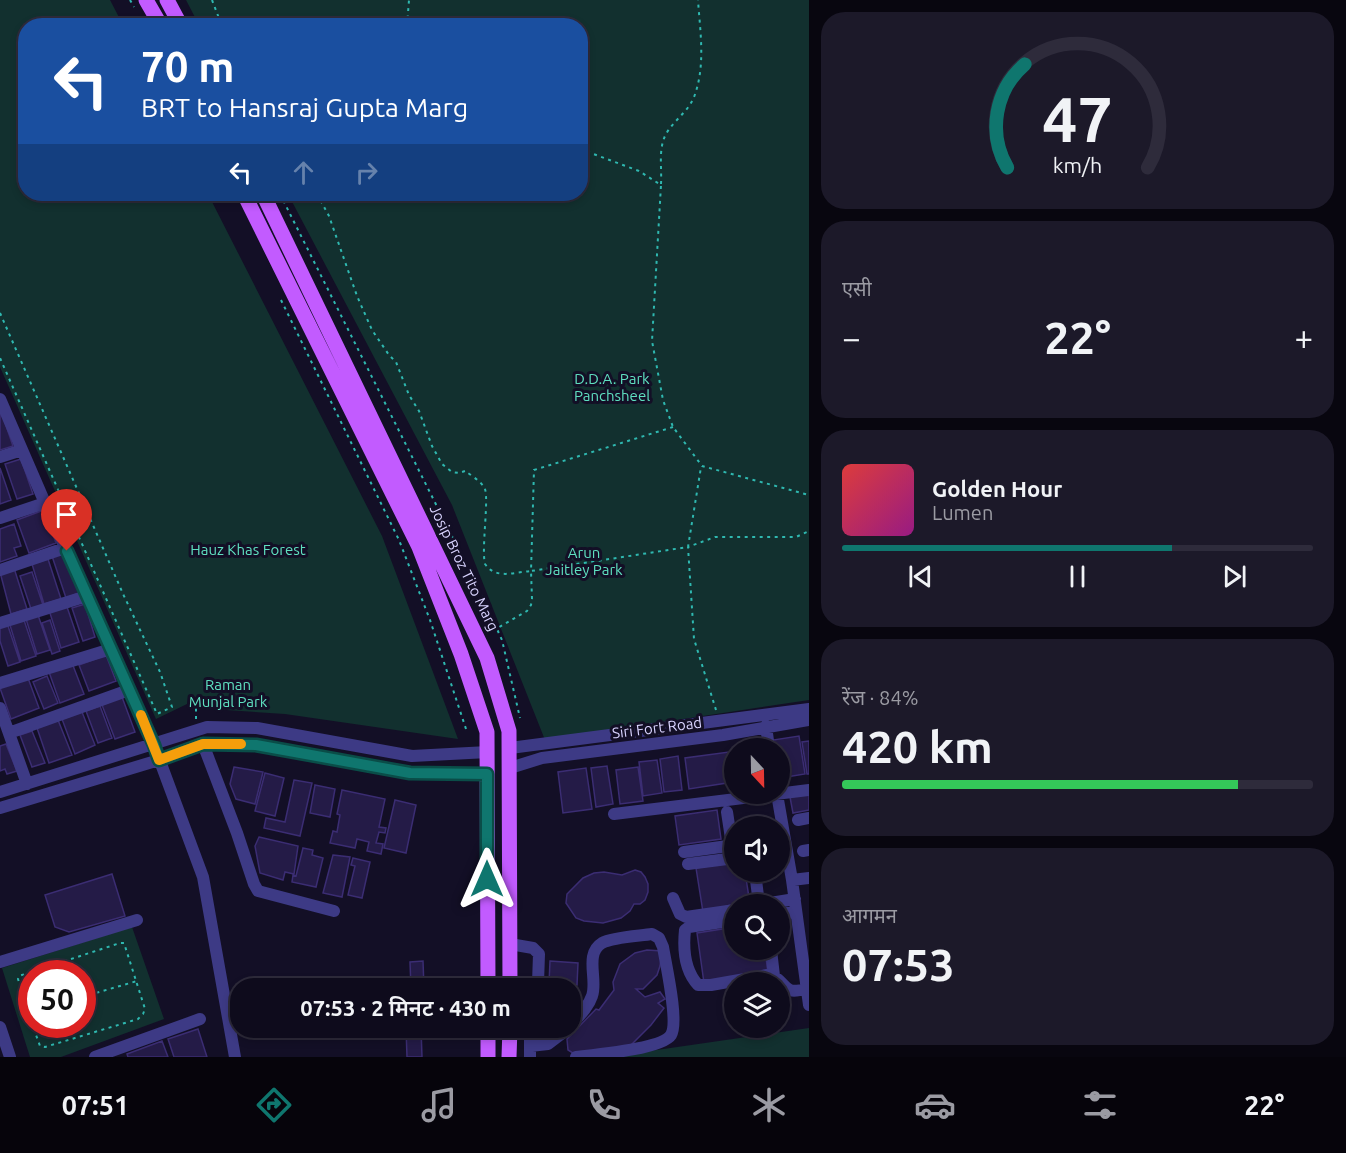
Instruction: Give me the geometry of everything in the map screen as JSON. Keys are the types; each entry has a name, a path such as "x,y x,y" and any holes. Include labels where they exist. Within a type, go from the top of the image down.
{"main road":[{"path":"146,0 156,18"},
{"path":"167,0 177,18"},
{"name":"Josip Broz Tito Marg","path":"241,201 419,547 487,732 488,978"},
{"name":"Josip Broz Tito Marg","path":"266,201 491,669 509,731 510,978"},
{"path":"468,676 471,661 479,658 491,669"},
{"path":"488,1038 488,1057"},
{"path":"509,1057 510,1038"}],"street":[{"path":"1,402 87,596 120,646 129,690 154,745 203,877 235,1057"},
{"path":"0,457 22,450"},
{"path":"0,518 45,503"},
{"path":"0,570 65,548"},
{"path":"0,623 87,596"},
{"path":"0,683 120,646"},
{"path":"9,733 129,690"},
{"path":"0,708 27,784"},
{"name":"Siri Fort Road","path":"510,748 809,709"},
{"name":"Siri Fort Road","path":"510,768 542,758 723,735 809,720"},
{"path":"766,726 768,738"},
{"path":"0,792 207,727 256,728 412,756 488,752"},
{"path":"236,727 236,744"},
{"path":"203,744 258,891 334,910"},
{"path":"0,808 159,760 203,744 256,745 410,773 487,774"},
{"path":"790,792 809,790"},
{"path":"614,814 724,801"},
{"path":"727,812 728,816"},
{"path":"686,858 724,852"},
{"path":"790,874 807,972 809,1005"},
{"path":"792,880 809,878"},
{"path":"673,898 680,914 686,917 724,912"},
{"path":"790,905 796,905"},
{"path":"790,908 796,905"},
{"path":"0,962 137,920"},
{"path":"724,922 689,927 685,930 686,954 691,977 702,986 724,982"},
{"path":"576,1057 634,1049 665,1041 671,1034 674,1022 663,947 659,938 652,933 604,942 595,948 593,995 581,1014"},
{"path":"510,944 533,948 539,954 538,978"},
{"path":"790,991 807,989"},
{"path":"96,1057 117,1053 200,1019"},
{"path":"0,1027 10,1057"},
{"path":"530,1052 555,1038"}],"path":[{"path":"212,0 219,18"},
{"path":"408,18 409,0"},
{"path":"698,0 702,40 694,96 687,110 666,133 660,152 661,185 652,341 663,400 673,427 702,466 809,495"},
{"path":"588,152 639,171 661,185"},
{"name":"Josip Broz Tito Marg","path":"284,201 502,640 521,724"},
{"path":"321,201 329,216 357,296 372,330 389,356 396,362 442,464 452,472 465,471 485,487 483,533 485,564 491,571 503,574 531,571 688,547 715,537 796,537 809,531"},
{"path":"281,300 399,540 430,620 467,732"},
{"path":"0,313 124,596 160,672 172,707 157,714 120,646 80,545 0,358"},
{"path":"501,627 527,611 531,605 534,470 673,427"},
{"path":"702,466 688,547 694,639 717,714"},
{"path":"196,701 196,730"},
{"path":"68,960 120,943 126,946 145,1009 138,1019 96,1032"},
{"path":"96,993 137,981"},
{"path":"37,1038 40,1046 45,1047 75,1038"}],"green space":[{"name":"Hauz Khas Forest","path":"0,0 110,0 119,18 18,18 18,201 212,201 382,536 458,739 285,714 189,709 187,704 156,719 0,367"},
{"name":"D.D.A. Park Panchsheel","path":"186,0 809,0 809,700 545,740 452,505 292,201 588,201 588,18 195,18"},
{"path":"132,927 164,1019 61,1057 30,1057 24,1038 96,1038 96,960 27,960"},
{"path":"18,963 18,1019 2,968"},
{"path":"809,1028 809,1057 623,1057 622,1055 740,1038 790,1038 790,1031"}],"building":[{"path":"0,411 13,446 0,450"},
{"path":"21,459 33,494 17,499 5,464"},
{"path":"0,468 11,500 0,504"},
{"path":"44,510 56,543 29,553 17,520"},
{"path":"14,524 21,546 14,548 17,556 0,562 0,529"},
{"path":"65,552 79,593 66,598 52,556"},
{"path":"48,559 61,599 44,604 32,564"},
{"path":"14,568 27,609 11,614 0,572"},
{"path":"32,572 43,605 31,609 20,576"},
{"path":"66,604 79,642 61,648 49,610"},
{"path":"85,604 95,637 83,641 72,608"},
{"path":"38,615 50,650 37,654 26,619"},
{"path":"23,617 36,656 21,661 9,622"},
{"path":"50,620 60,651 52,654 42,623"},
{"path":"7,623 20,662 8,666 0,641 0,626"},
{"path":"106,655 116,681 89,691 79,665"},
{"path":"72,663 84,694 60,703 49,672"},
{"path":"47,676 58,703 44,709 33,682"},
{"path":"28,678 39,708 11,719 0,688"},
{"path":"122,697 135,732 115,739 102,705"},
{"path":"100,706 112,738 98,743 86,711"},
{"path":"82,712 95,745 75,754 62,719"},
{"path":"58,720 72,755 49,763 37,728"},
{"path":"32,731 45,763 32,767 20,735"},
{"path":"799,736 805,774 790,776 790,738 786,738"},
{"path":"809,741 809,774 807,774 802,742"},
{"path":"6,744 17,771 7,774 5,769 0,771 0,746"},
{"path":"724,753 724,783 689,789 685,758"},
{"path":"678,756 682,790 664,792 660,759"},
{"path":"657,760 662,793 643,796 639,762"},
{"path":"607,766 613,804 596,807 591,768"},
{"path":"234,767 263,772 255,804 236,799 230,784"},
{"path":"638,767 643,801 620,804 616,770"},
{"path":"586,768 592,809 563,813 558,772"},
{"path":"265,773 284,778 275,816 255,811"},
{"path":"294,780 312,783 300,836 264,828 266,818 285,822"},
{"path":"315,785 335,789 330,817 310,813"},
{"path":"342,790 385,799 379,827 386,828 385,833 379,832 376,843 383,844 381,854 367,851 369,842 357,839 355,848 330,843 333,831 337,832 340,815 337,814"},
{"path":"809,793 809,810 793,813 790,797"},
{"path":"395,800 416,805 406,853 384,848"},
{"path":"717,810 721,839 679,845 675,816"},
{"path":"259,837 298,846 294,874 285,872 283,880 260,873 255,846"},
{"path":"303,848 313,850 312,855 323,858 316,887 292,882 293,875 296,876"},
{"path":"333,855 350,857 342,897 323,893"},
{"path":"353,858 370,862 362,898 348,895 355,866 351,865"},
{"path":"724,864 724,882 747,882 748,894 724,894 724,907 703,912 696,868"},
{"path":"635,870 641,872 645,877 648,892 645,900 640,904 634,904 630,911 621,918 603,923 584,921 576,918 566,903 567,894 583,878 594,873 622,875"},
{"path":"112,874 125,916 69,932 55,927 45,895"},
{"path":"724,929 724,960 766,960 768,972 724,972 724,980 704,983 697,933"},
{"path":"647,950 662,951 657,975 643,989 636,989 645,997 660,992 665,999 658,1003 664,1008 630,1046 576,1055 568,1050 567,1039 581,1038 581,1025 596,1009 599,1010 614,990 613,982 620,964 635,953"},
{"path":"423,961 424,978 411,978 410,962"},
{"path":"550,961 578,963 577,978 549,978"},
{"path":"198,1029 207,1057 174,1057 168,1039"},
{"path":"406,1038 421,1038 422,1057 407,1057"},
{"path":"162,1041 168,1057 128,1057 127,1054"}],"slow traffic":[{"path":"141,715 159,760 203,744 241,744"}],"route":[{"path":"67,551 159,760 203,744 256,745 410,773 487,774 487,879"}],"park label":[{"name":"Arun Jaitley Park","path":"584,562"},
{"name":"Raman Munjal Park","path":"228,694"}]}
